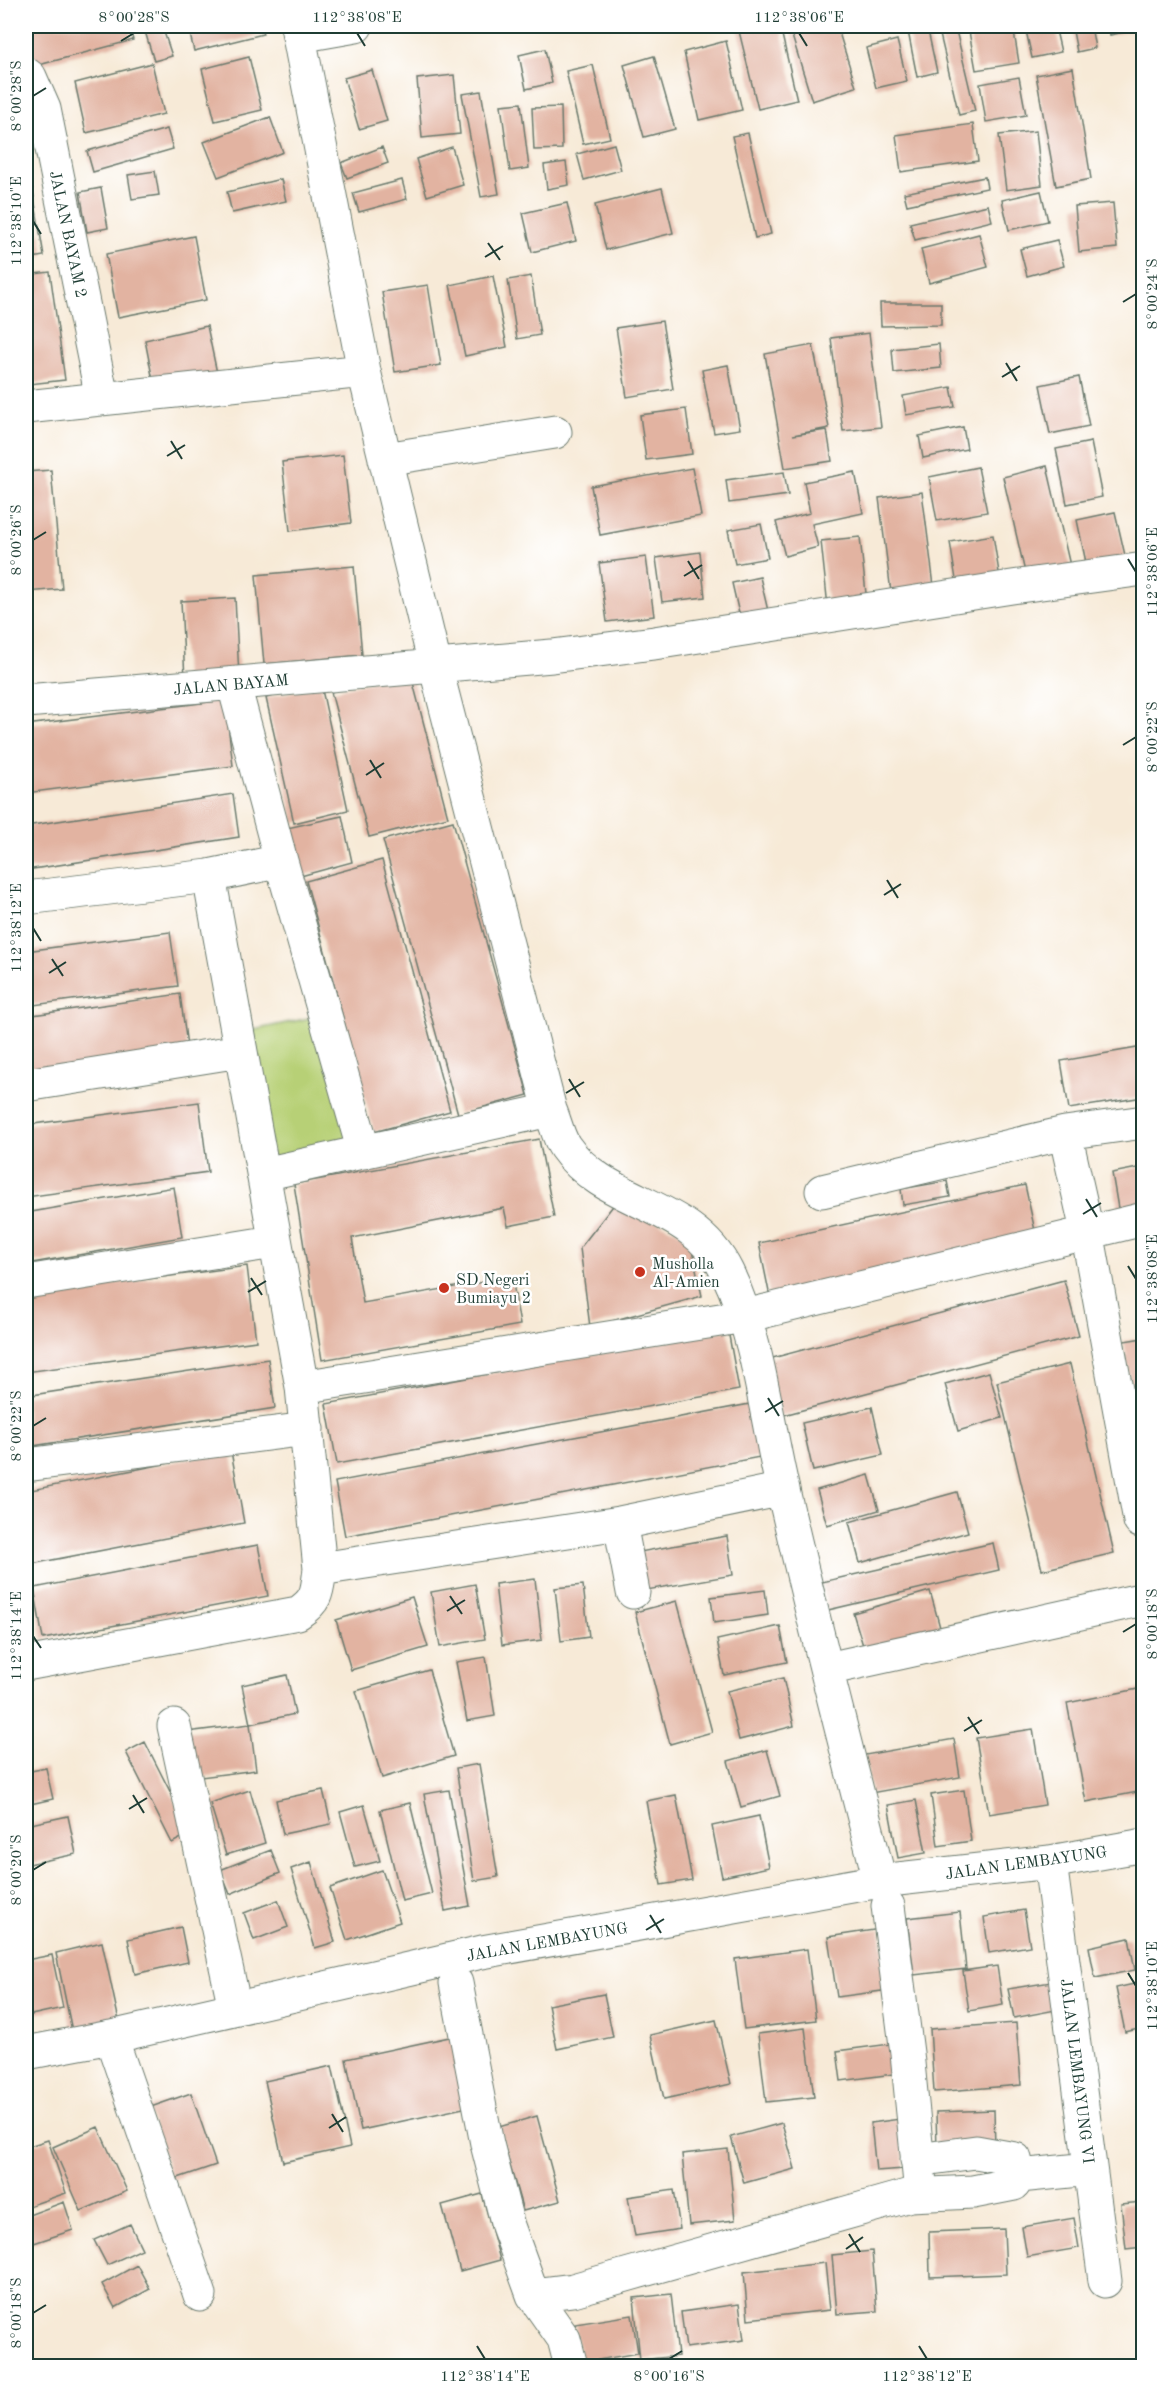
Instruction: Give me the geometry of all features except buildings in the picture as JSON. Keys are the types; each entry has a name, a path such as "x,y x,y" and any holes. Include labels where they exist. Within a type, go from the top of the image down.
{"street":[{"path":"356,26 298,31 364,371 435,665 550,1110 565,1147 596,1179 676,1218 702,1237 726,1270 745,1316 783,1489 884,1893 907,2053 921,2194"},
{"name":"JALAN BAYAM 2","path":"26,74 30,77 44,109 102,398"},
{"path":"26,407 364,371"},
{"path":"385,459 555,432"},
{"name":"JALAN BAYAM","path":"26,701 552,656 654,643 1012,587 1143,569"},
{"path":"234,685 281,861 364,1152"},
{"path":"26,898 209,876 281,861"},
{"path":"26,1664 298,1613 310,1605 317,1594 320,1569 302,1387 209,876"},
{"path":"26,1085 240,1051"},
{"path":"264,1174 550,1110"},
{"path":"822,1191 1065,1133 1143,1122"},
{"path":"1065,1133 1087,1232 1140,1521"},
{"path":"302,1387 745,1316 1143,1219"},
{"path":"26,1282 274,1242"},
{"path":"26,1465 307,1429"},
{"path":"320,1569 620,1523 783,1489"},
{"path":"620,1523 633,1592"},
{"path":"827,1669 1143,1599"},
{"path":"174,1725 236,2008"},
{"name":"JALAN LEMBAYUNG","path":"26,2053 111,2037 482,1952 884,1893 1143,1845"},
{"name":"JALAN LEMBAYUNG VI","path":"1050,1862 1105,2281"},
{"path":"456,1983 487,2144 508,2226 533,2295 564,2339 571,2367"},
{"path":"111,2037 200,2295"},
{"path":"533,2295 573,2290 921,2194 973,2192 1014,2184 1019,2176 1015,2159 976,2152 917,2160"},
{"path":"1019,2176 1090,2169"}],"green space":[{"path":"314,1017 351,1143 273,1161 249,1031"}],"place":[{"name":"Musholla Al-Amien","path":"640,1272"},
{"name":"SD Negeri Bumiayu 2","path":"444,1288"}]}
